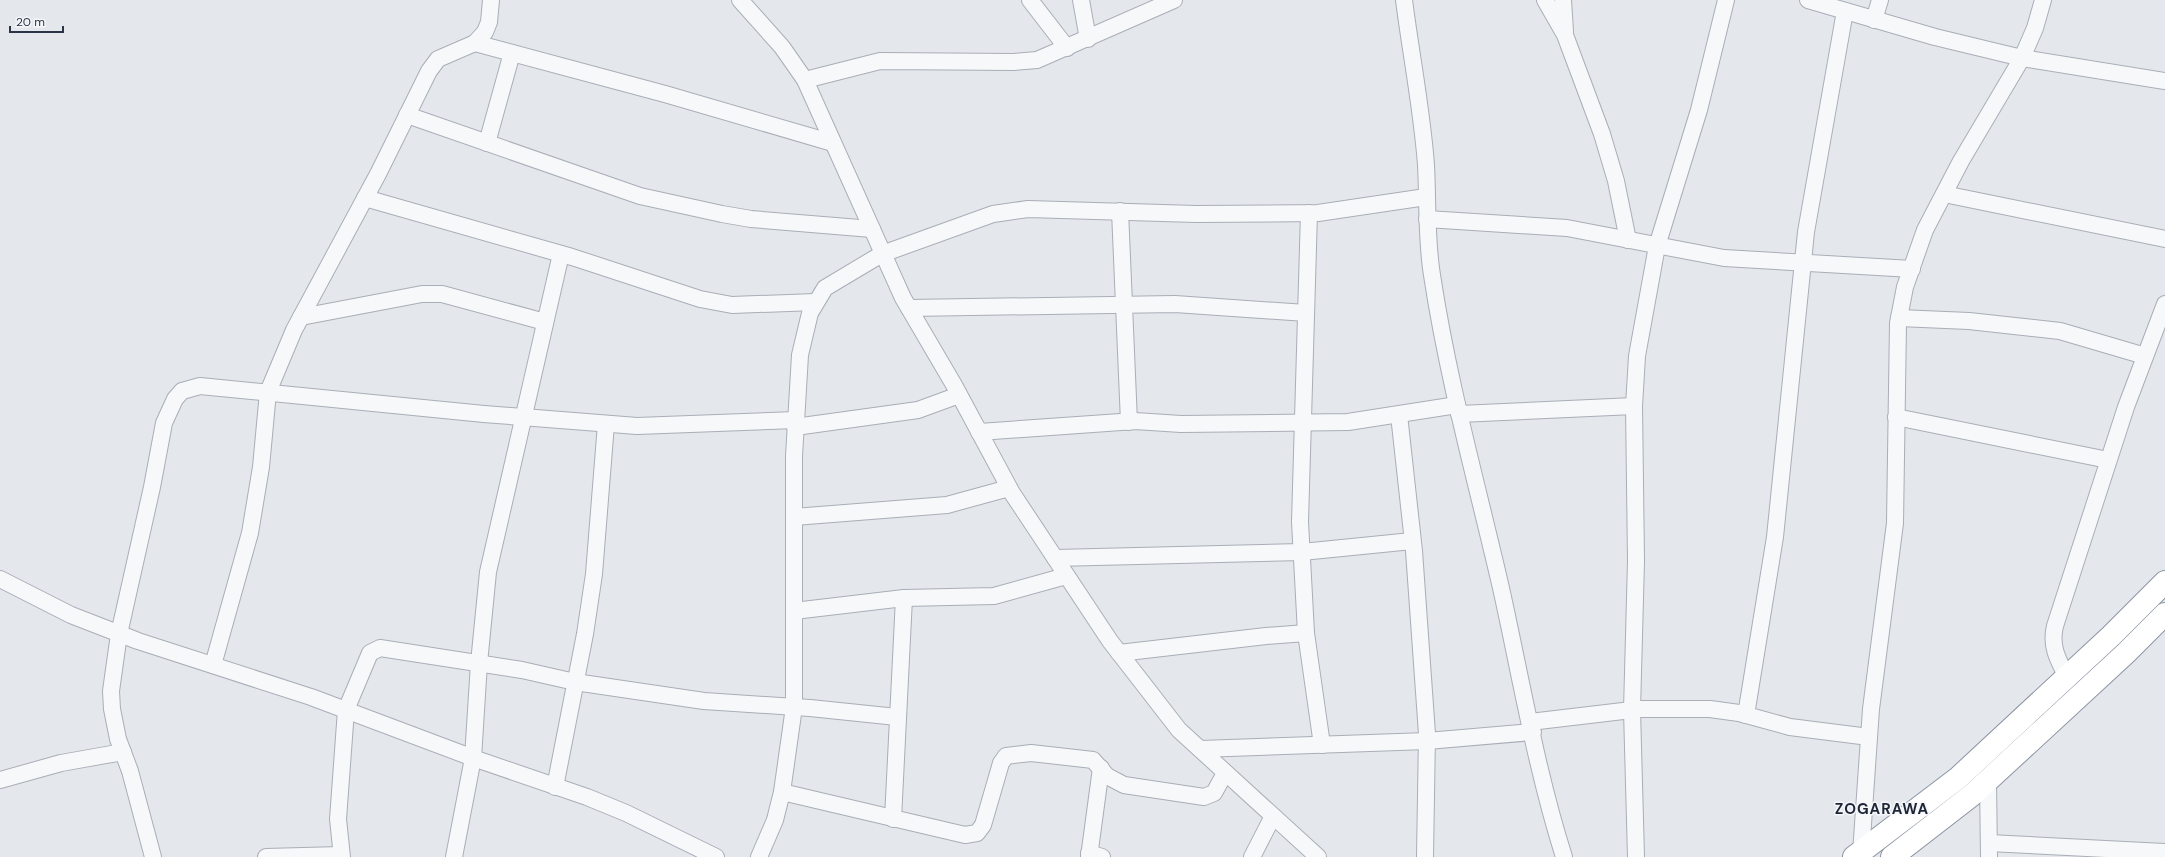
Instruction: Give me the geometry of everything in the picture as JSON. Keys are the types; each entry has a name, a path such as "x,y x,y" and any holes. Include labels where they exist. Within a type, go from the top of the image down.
{"highway":[{"path":"1857,855 1958,778 2067,677 2165,582"},
{"path":"1892,857 1988,780 2126,653 2165,614"}],"street":[{"path":"213,665 250,534 260,467 268,392 301,317 365,198 429,71 438,59 475,43 485,32 489,22 491,0"},
{"path":"740,0 782,47 805,80 872,228 882,254 909,308 959,395 1009,488 1066,576 1119,653 1178,730 1318,857"},
{"path":"1030,0 1067,48"},
{"path":"1081,0 1088,39"},
{"path":"805,80 880,61 1014,62 1037,60 1088,39 1174,0"},
{"path":"1404,0 1426,165 1427,219 1432,273 1458,410 1532,727 1549,810 1564,857"},
{"path":"1545,0 1565,35 1614,175 1628,240"},
{"path":"1563,0 1565,35"},
{"path":"1636,857 1632,710 1636,561 1634,406 1637,356 1657,246 1699,110 1726,0"},
{"path":"1808,0 1935,37 2022,58 2165,81"},
{"path":"1874,20 1880,0"},
{"path":"1857,855 1868,737 1895,523 1898,318 1905,287 1925,230 1961,161 2022,58 2035,28 2043,0"},
{"path":"1746,715 1774,537 1806,232 1845,11"},
{"path":"475,43 833,143"},
{"path":"487,143 512,53"},
{"path":"407,115 640,196 751,219 872,228"},
{"path":"1944,194 2165,239"},
{"path":"760,857 776,820 782,792 794,707 794,517 796,424 800,355 810,313 825,288 882,254 993,214 1028,209 1196,214 1309,213 1426,197"},
{"path":"365,198 561,254 700,299 732,305 816,302"},
{"path":"1120,211 1125,305 1128,422"},
{"path":"1309,213 1300,522 1306,633 1322,745"},
{"path":"1427,219 1567,228 1724,258 1802,264 1912,268"},
{"path":"454,857 473,758 479,663 488,572 561,254"},
{"path":"301,317 422,294 442,294 545,322"},
{"path":"909,308 1175,304 1306,313"},
{"path":"2067,677 2054,651 2053,635 2070,575 2108,460 2165,304"},
{"path":"1898,318 1970,321 2060,331 2145,356"},
{"path":"153,857 130,771 118,740 112,709 111,691 120,634 152,487 164,423 175,399 182,392 200,386 524,417 637,426 796,424 918,410 959,395"},
{"path":"979,432 1128,422 1181,424 1348,422 1399,415 1458,410 1634,406"},
{"path":"1399,415 1412,541 1427,741 1425,857"},
{"path":"1896,417 2108,460"},
{"path":"555,787 585,634 594,574 606,424"},
{"path":"794,517 947,505 1009,488"},
{"path":"1055,558 1302,552 1412,541"},
{"path":"794,611 904,598 994,596 1066,576"},
{"path":"0,579 70,615 120,634 346,710 473,758 626,813 716,857"},
{"path":"893,819 904,598"},
{"path":"1119,653 1266,636 1306,633"},
{"path":"266,857 341,856 338,819 346,710 370,653 380,648 522,670 575,682 704,701 794,707 897,717"},
{"path":"1200,749 1427,741 1532,727 1632,710 1710,709 1746,715 1790,727 1868,737"},
{"path":"0,780 61,763 123,752"},
{"path":"782,792 965,835 977,833 982,825 1001,763 1006,756 1031,753 1093,760 1107,776 1124,785 1204,797 1214,793 1225,773"},
{"path":"1093,856 1101,768"},
{"path":"1988,780 1989,850 2165,852"},
{"path":"1252,857 1273,816"}],"district":[{"name":"ZOGARAWA","path":"1882,809"}]}
